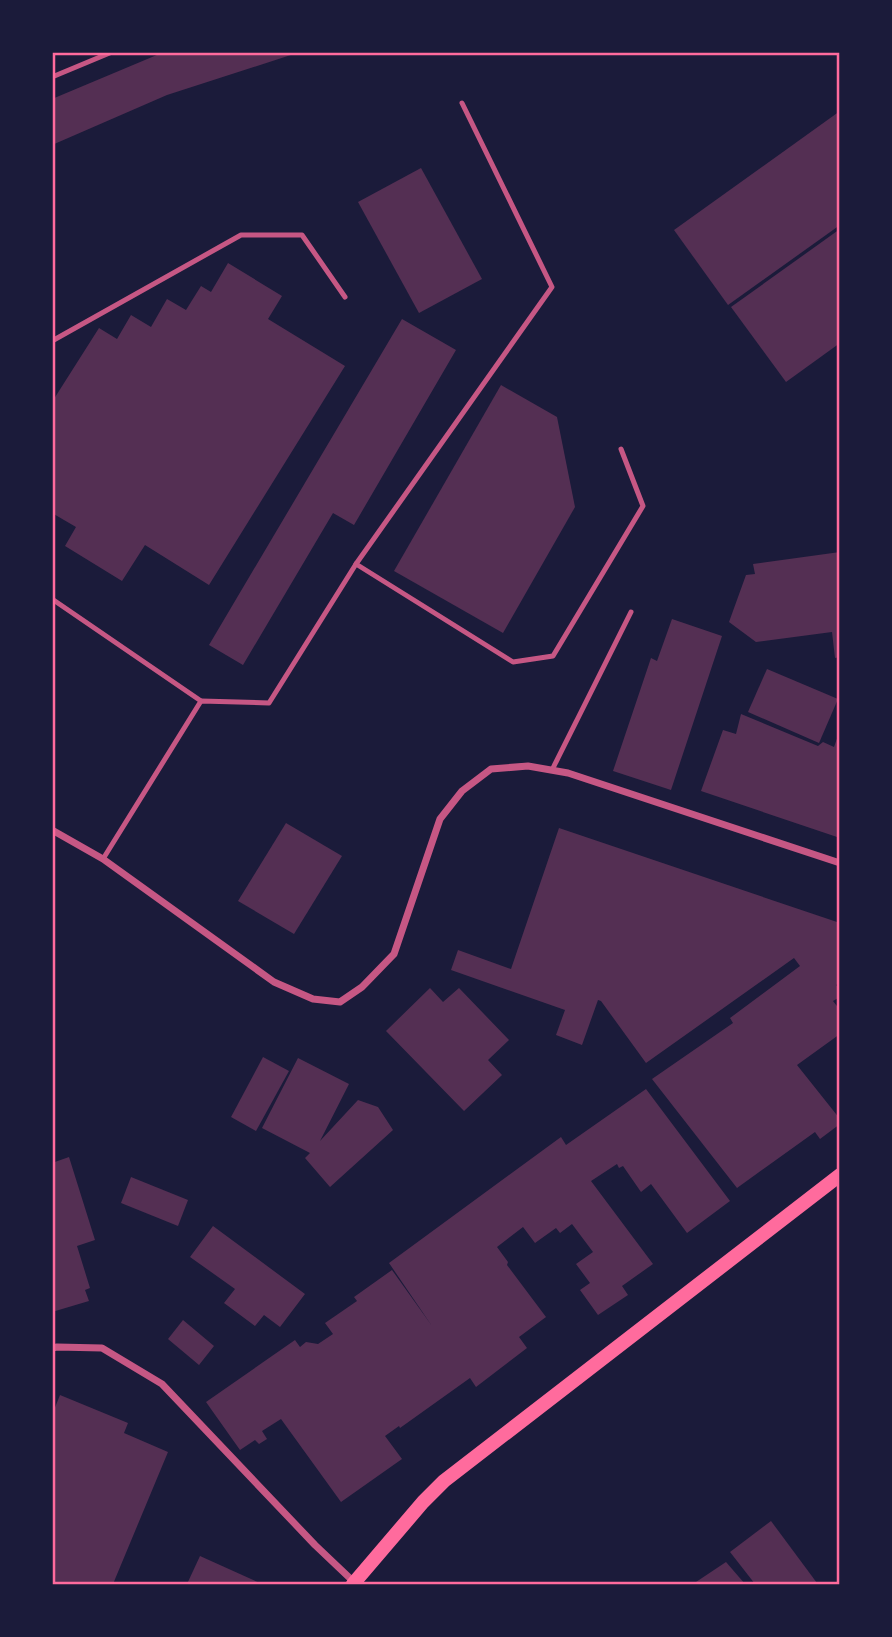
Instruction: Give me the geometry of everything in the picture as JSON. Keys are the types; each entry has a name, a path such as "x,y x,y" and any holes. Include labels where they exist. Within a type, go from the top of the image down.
{"main road":[{"path":"354,1583 444,1481 839,1175"}],"street":[{"path":"52,830 103,859 274,982 313,999 340,1002 362,987 394,954 440,818 461,791 491,769 528,766 568,773 839,863"},
{"path":"52,1348 102,1348 162,1384 354,1583"}],"lane":[{"path":"52,77 112,52"},
{"path":"52,599 201,701 269,703 356,564 552,287 462,103"},
{"path":"52,341 241,235 302,235 345,298"},
{"path":"356,564 513,662 553,656 643,506 621,449"},
{"path":"552,770 631,612"},
{"path":"103,859 201,701"}],"building":[{"path":"164,52 297,53 167,95 52,145 52,99"},
{"path":"840,111 840,225 728,305 674,230"},
{"path":"421,168 482,279 419,313 358,202"},
{"path":"840,229 840,343 786,382 731,307"},
{"path":"228,263 282,296 268,319 345,366 209,585 145,545 122,581 65,546 76,527 52,513 52,402 99,328 117,339 131,315 151,327 167,299 186,310 201,286 211,292"},
{"path":"402,319 456,350 354,525 333,513 243,665 209,645"},
{"path":"501,385 557,417 575,507 503,633 394,571"},
{"path":"840,552 840,657 835,658 832,632 756,642 729,622 746,575 755,574 753,564"},
{"path":"672,619 722,636 671,790 613,771 651,658 657,661"},
{"path":"767,669 838,699 819,743 748,712"},
{"path":"741,714 818,746 823,742 834,747 840,730 840,838 701,791 723,730 736,734"},
{"path":"286,823 342,856 294,934 238,901"},
{"path":"559,828 840,923 840,983 836,985 840,988 840,997 833,1001 840,1010 840,1034 797,1065 840,1119 840,1124 820,1139 815,1132 737,1188 652,1079 733,1023 730,1018 800,966 794,958 646,1063 601,1001 598,1000 582,1045 556,1035 565,1010 451,970 458,950 511,969"},
{"path":"430,988 443,1002 459,988 509,1040 488,1060 502,1075 464,1111 386,1031"},
{"path":"263,1057 289,1071 256,1131 231,1117"},
{"path":"298,1058 349,1084 320,1141 358,1100 378,1107 393,1130 330,1187 305,1158 310,1153 262,1128"},
{"path":"646,1089 730,1201 687,1233 651,1184 641,1192 623,1166 619,1168 617,1164 591,1181 653,1264 622,1286 628,1295 598,1315 580,1290 590,1283 576,1264 593,1252 572,1224 560,1233 556,1228 535,1243 523,1227 497,1247 508,1262 507,1265 546,1317 519,1337 527,1348 476,1387 470,1378 385,1436 402,1459 341,1502 281,1419 262,1431 267,1439 259,1444 255,1440 240,1450 206,1402 295,1340 300,1347 306,1342 318,1344 333,1334 325,1323 357,1301 354,1297 392,1270 432,1326 389,1263 561,1137 566,1145"},
{"path":"69,1157 95,1240 77,1246 90,1288 85,1290 89,1301 52,1312 52,1163"},
{"path":"131,1177 188,1200 178,1226 121,1203"},
{"path":"213,1226 305,1294 280,1327 264,1315 255,1326 224,1303 235,1289 190,1257"},
{"path":"183,1320 214,1346 199,1365 168,1339"},
{"path":"60,1395 128,1423 124,1433 168,1452 113,1584 52,1584 52,1409 54,1410"},
{"path":"771,1521 817,1583 755,1584 730,1552"},
{"path":"200,1556 262,1584 187,1584"},
{"path":"726,1562 745,1584 693,1584"}]}
